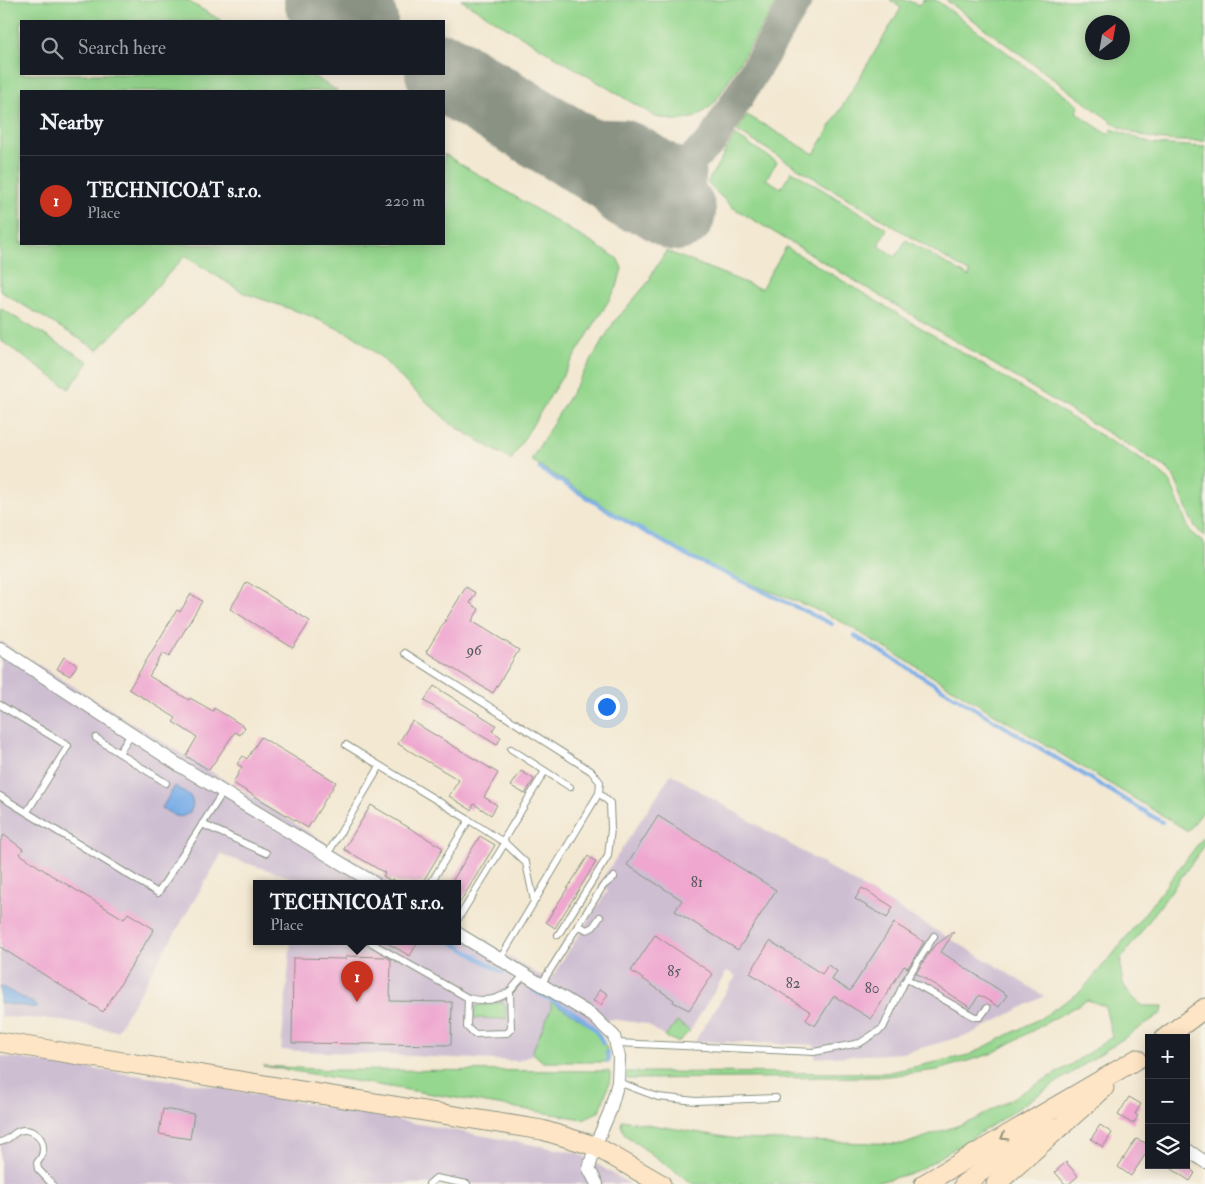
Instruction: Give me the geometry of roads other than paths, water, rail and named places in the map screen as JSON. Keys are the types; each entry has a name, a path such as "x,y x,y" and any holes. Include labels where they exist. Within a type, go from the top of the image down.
{"main road":[{"path":"1170,1034 1205,1008"},
{"path":"0,1042 542,1130 595,1146 657,1183"},
{"path":"924,1184 1143,1054"},
{"path":"964,1184 1143,1054"},
{"path":"996,1184 1143,1054"}],"street":[{"path":"0,648 131,734 366,880"},
{"path":"461,935 542,983 593,1016 614,1036 617,1043 618,1082 610,1111 595,1146 589,1170 597,1184"},
{"path":"1190,1153 1205,1162"}],"lane":[{"path":"404,653 592,771 600,782 599,793 500,959"},
{"path":"0,705 68,746 27,812"},
{"path":"119,753 131,734"},
{"path":"96,738 166,783"},
{"path":"346,745 505,843 526,863 534,901"},
{"path":"511,749 570,787"},
{"path":"326,854 380,766"},
{"path":"461,914 505,843 504,839 545,771"},
{"path":"0,796 158,893 223,792"},
{"path":"558,935 608,856 611,829 610,803 599,793"},
{"path":"433,880 469,820"},
{"path":"202,824 266,853"},
{"path":"542,983 603,886 614,877"},
{"path":"577,906 586,912"},
{"path":"578,925 587,930 600,917"},
{"path":"617,1043 814,1052 860,1043 883,1028 907,979 934,936"},
{"path":"375,945 468,998 489,1000 500,998 510,992 524,974"},
{"path":"907,979 975,1017 980,1017 987,1008"},
{"path":"468,998 467,1027 474,1034 507,1033 511,1029 510,992"},
{"path":"618,1082 658,1097 696,1101 776,1098"},
{"path":"0,1142 7,1141 20,1130 27,1130 40,1137 44,1147 43,1156 37,1163 38,1169 52,1184"},
{"path":"429,1184 436,1178 467,1184"}],"water":[{"path":"175,786 188,794 192,799 191,810 185,815 176,816 162,808"},
{"path":"0,986 35,1004 38,1008 0,1003"}],"waterway":[{"path":"539,468 622,519 692,558 832,624"},
{"path":"855,636 1162,822"},
{"path":"457,945 503,973"},
{"path":"533,990 583,1018 598,1034 603,1043"},
{"path":"607,1052 608,1061"}],"place":[{"name":"TECHNICOAT s.r.o.","path":"357,1002"}]}
